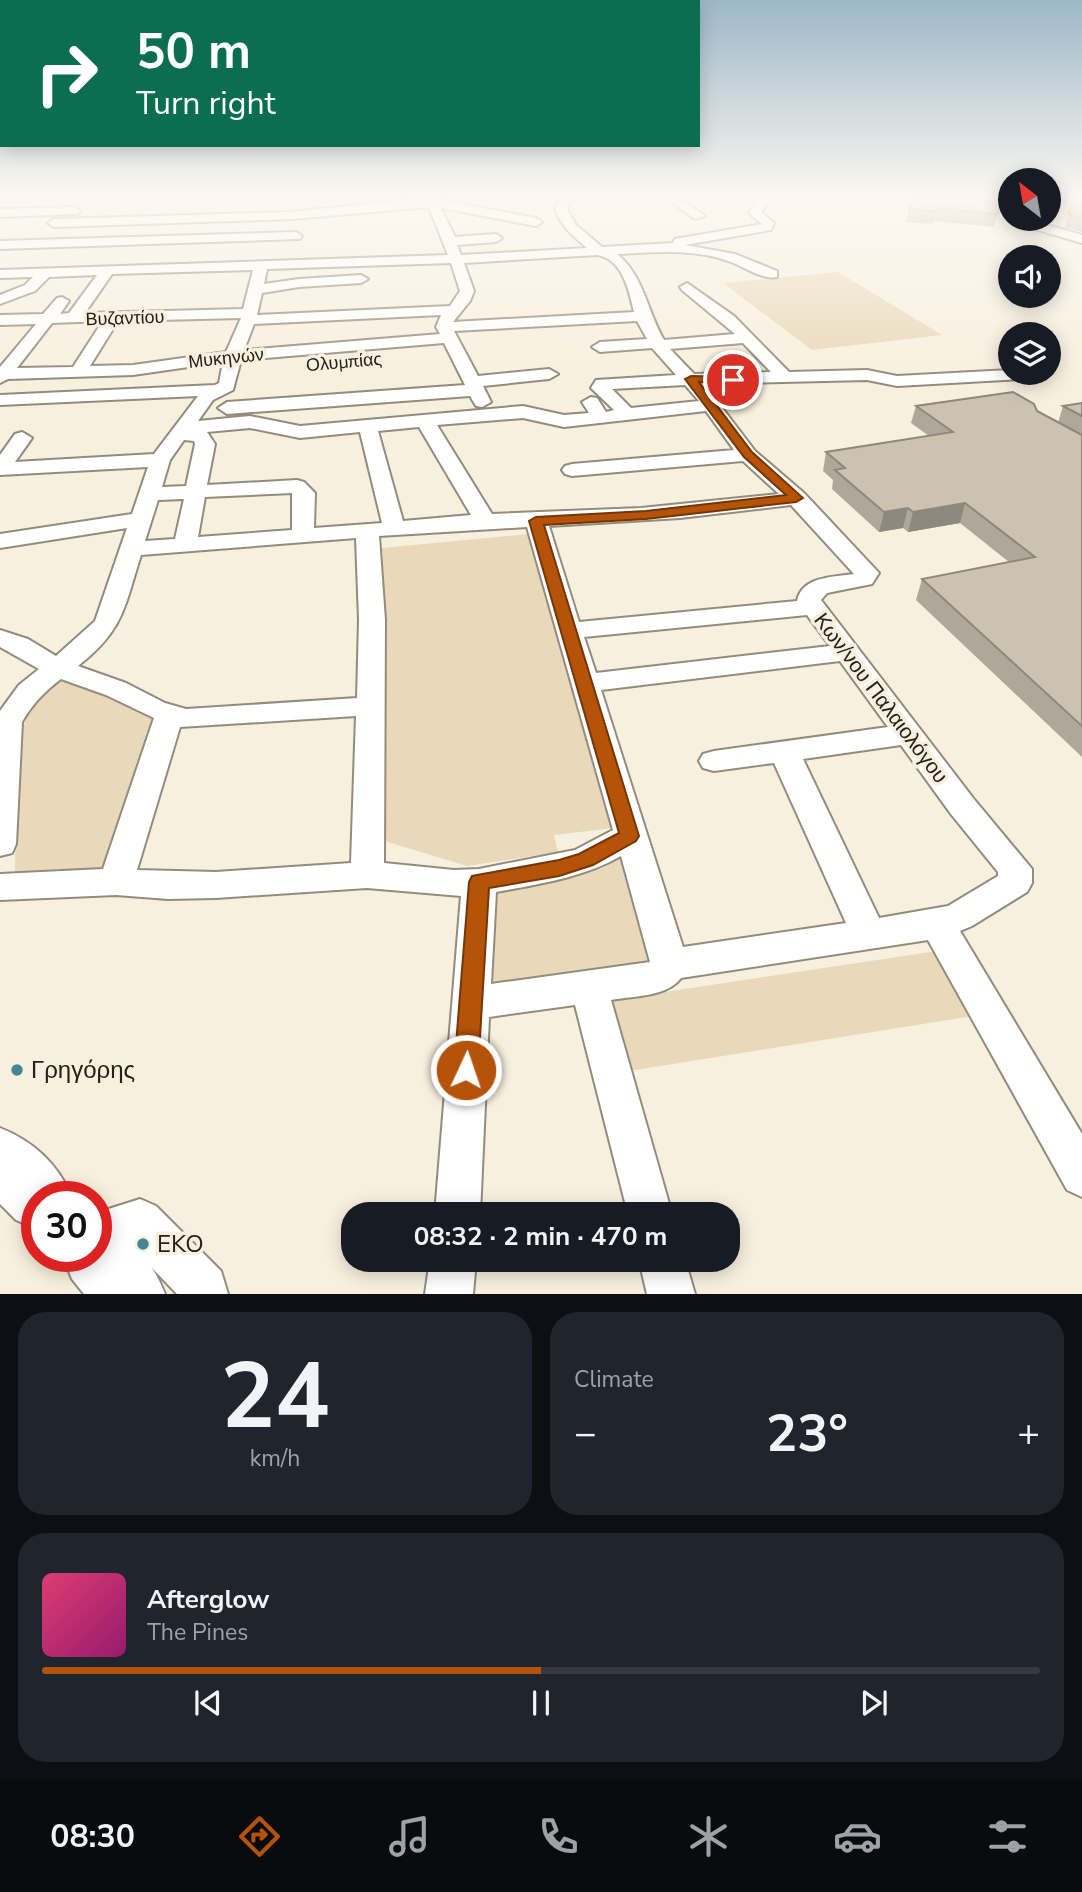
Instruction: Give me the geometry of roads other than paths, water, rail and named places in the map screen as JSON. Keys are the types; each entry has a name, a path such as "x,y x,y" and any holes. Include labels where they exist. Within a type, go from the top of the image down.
{"highway":[{"path":"0,1159 23,1181"},
{"path":"112,1260 130,1293"}],"street":[{"path":"0,274 46,272 82,259"},
{"path":"92,259 108,270 443,259"},
{"path":"298,259 299,283"},
{"path":"249,317 452,310 463,301 467,291 455,259"},
{"path":"596,267 606,259"},
{"name":"Κων/νου Παλαιολόγου","path":"613,259 635,286 643,316 657,344 691,379 748,455 796,498 867,573 864,579 820,587 811,592 809,600 962,806 1015,869 1015,883 960,916 936,924"},
{"path":"736,259 772,274"},
{"path":"0,844 8,722 23,695 55,667 92,642 107,623 160,460 228,372 249,317 261,265"},
{"path":"72,320 108,270"},
{"path":"0,300 30,288 46,272"},
{"path":"255,290 299,283 372,279"},
{"path":"687,287 729,319 786,377"},
{"path":"2,376 62,302"},
{"path":"452,310 450,339 489,416"},
{"name":"Ολυμπίας","path":"228,372 450,339 643,316"},
{"name":"Βυζαντίου","path":"0,320 249,317"},
{"path":"79,372 112,318"},
{"path":"600,347 748,338"},
{"name":"Μυκηνών","path":"2,376 133,370 228,372"},
{"path":"0,400 228,372"},
{"path":"187,424 474,386 549,373"},
{"path":"626,414 600,386 691,379 867,375 897,381 998,375"},
{"path":"583,389 601,418"},
{"path":"187,424 240,421 300,432 426,423 523,412 564,421 712,405"},
{"path":"426,423 485,521"},
{"path":"185,545 204,440 194,434 187,424"},
{"path":"366,875 372,620 381,529 368,428"},
{"path":"0,469 22,438"},
{"path":"572,470 748,455"},
{"path":"0,469 160,460"},
{"path":"150,494 286,485 302,487 303,536"},
{"path":"133,549 485,521 646,515 796,498"},
{"path":"0,541 142,519"},
{"path":"536,521 629,836 670,964"},
{"path":"570,631 813,607"},
{"path":"0,638 19,645 55,667 116,689 169,715 205,719 370,706"},
{"path":"585,683 846,652"},
{"path":"116,882 169,715"},
{"path":"714,761 907,734"},
{"path":"784,751 869,935"},
{"path":"0,887 116,882 168,886 216,885 366,875 454,883 479,882 559,868 586,860 629,836"},
{"path":"458,1202 479,882"},
{"path":"470,1003 651,978 663,973 670,964 936,924 1082,1175"},
{"path":"589,987 647,1202"},
{"path":"112,1238 140,1222 205,1289 204,1293"},
{"path":"449,1293 452,1272"},
{"path":"665,1272 671,1293"}],"place":[{"name":"Γρηγόρης","path":"17,1070"},
{"name":"EKO","path":"143,1244"}]}
